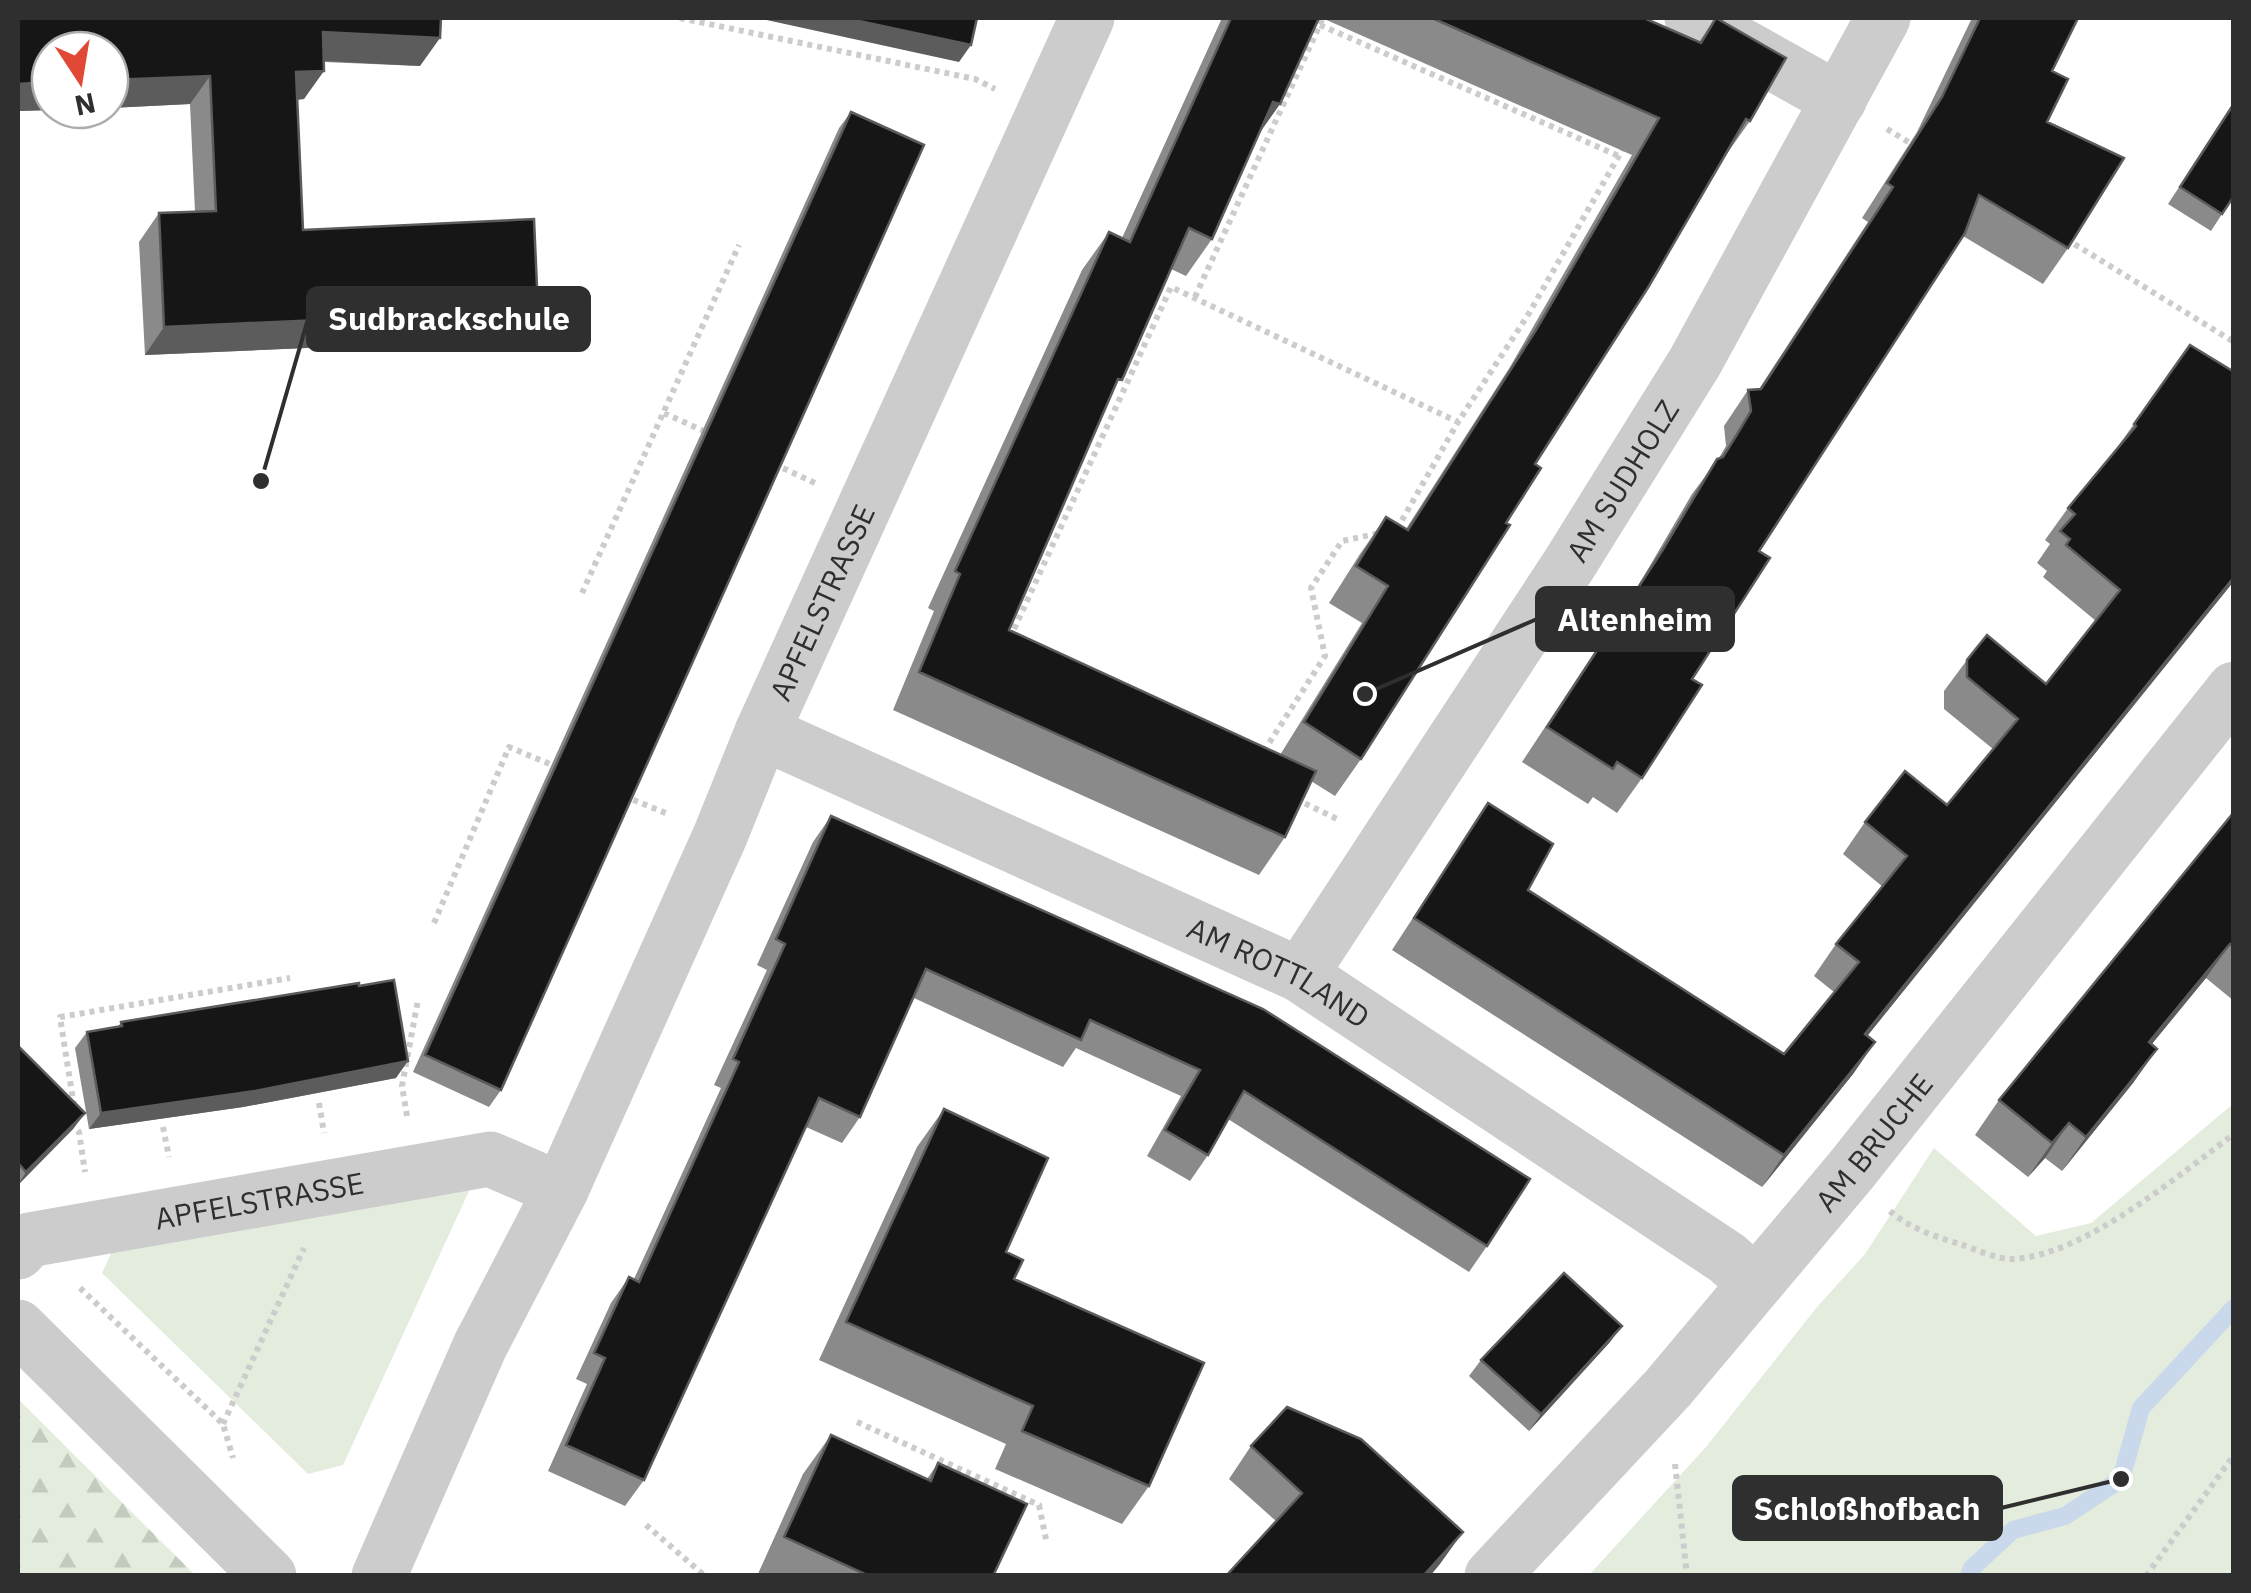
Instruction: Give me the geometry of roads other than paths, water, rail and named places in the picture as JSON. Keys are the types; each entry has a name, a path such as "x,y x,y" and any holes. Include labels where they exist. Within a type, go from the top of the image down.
{"street":[{"name":"APFELSTRASSE","path":"378,1576 480,1346 561,1190 720,836 762,732 1086,18"},
{"path":"1692,18 1839,100"},
{"name":"AM SUDHOLZ","path":"1300,975 1560,579 1694,362 1883,18"},
{"name":"AM BRUCHE","path":"1492,1576 1668,1388 1848,1174 2234,689"},
{"name":"AM ROTTLAND","path":"762,732 1300,975 1710,1247 1755,1283"},
{"name":"APFELSTRASSE","path":"23,1246 334,1184 490,1159 561,1190"},
{"path":"18,1327 269,1576"}],"waterway":[{"path":"1969,1576 1972,1568 2013,1530 2065,1516 2121,1479 2141,1408 2234,1308"}],"place":[{"name":"Sudbrackschule","path":"261,481"},
{"name":"Altenheim","path":"1365,694"},
{"name":"Schloßhofbach","path":"2121,1479"}]}
